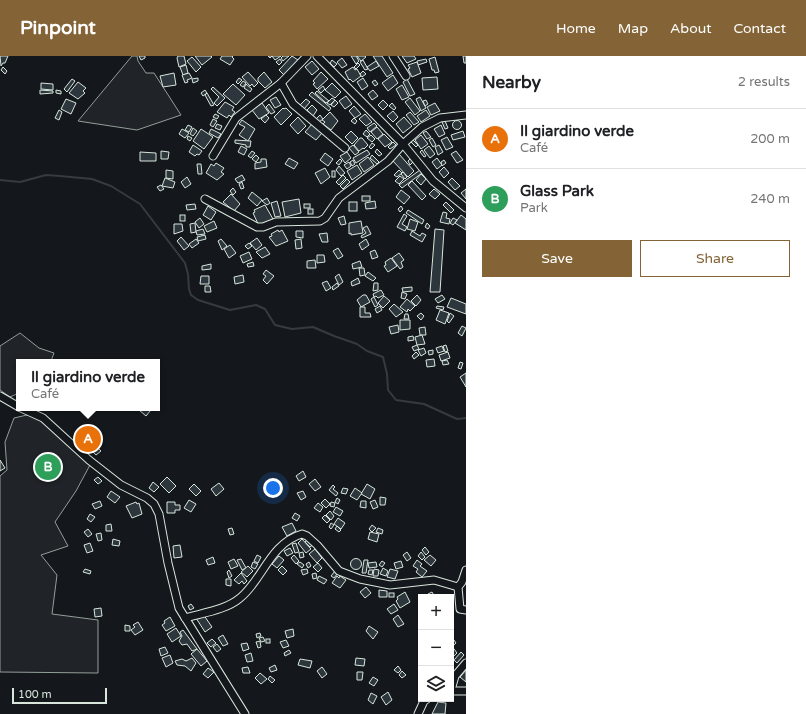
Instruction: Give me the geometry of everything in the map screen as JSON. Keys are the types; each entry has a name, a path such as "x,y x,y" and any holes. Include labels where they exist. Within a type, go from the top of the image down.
{"street":[{"path":"213,156 236,118 281,83 307,56"},
{"path":"317,56 403,144 433,181 466,208"},
{"path":"393,56 406,76"},
{"path":"281,83 293,104 345,148"},
{"path":"205,200 257,227 263,227 276,222 320,221 325,218 339,198 388,161 403,144 433,120 466,115"},
{"path":"0,396 16,405"},
{"path":"28,411 43,418 94,464 121,485 147,498 154,504 159,514 175,594 185,618 245,714"},
{"path":"185,618 225,606 242,597 276,551 291,539 302,534 307,536 317,545 339,571 360,579 390,585 434,580 458,587"},
{"path":"466,570 462,582 458,587 460,609 466,610"},
{"path":"454,676 466,663"},
{"path":"454,690 466,691"},
{"path":"418,714 424,702"}],"shaded area":[{"path":"132,56 137,56 138,61 146,73 154,73 181,115 137,130 78,121"},
{"path":"20,333 39,348 54,353 52,359 16,359 16,394 10,397 0,390 0,346"},
{"path":"27,415 39,417 90,465 76,491 55,522 68,546 41,555 57,575 52,614 98,620 98,673 0,672 0,476 7,470 5,442 14,418"}],"building":[{"path":"0,56 8,56 5,63 1,66"},
{"path":"139,56 145,56 145,58 141,60"},
{"path":"178,56 184,56 186,64 179,67"},
{"path":"195,56 211,56 212,57 202,65"},
{"path":"222,56 233,56 232,57 234,59 230,65 220,59"},
{"path":"272,56 281,56 275,60"},
{"path":"283,56 289,56 283,61 281,58"},
{"path":"292,56 298,60 284,75 279,70"},
{"path":"351,56 356,56 359,61 356,64"},
{"path":"357,56 365,56 366,57 361,61"},
{"path":"373,56 382,56 393,73 387,77"},
{"path":"402,56 414,56 416,59 407,63"},
{"path":"463,56 466,56 466,63 464,63"},
{"path":"192,57 201,67 196,72 187,61"},
{"path":"435,57 439,72 435,73 434,70 432,70 429,59"},
{"path":"342,58 347,65 342,68 337,62"},
{"path":"280,59 282,62 279,65 276,62"},
{"path":"426,59 427,62 418,65 417,61"},
{"path":"332,60 337,64 334,67 330,63"},
{"path":"363,60 368,69 365,70 360,62"},
{"path":"312,61 319,69 312,75 305,67"},
{"path":"376,61 379,66 370,71 367,67"},
{"path":"417,62 421,73 412,77 408,69 410,68 408,65"},
{"path":"358,63 360,65 356,69 354,67"},
{"path":"186,65 188,73 183,75 180,67"},
{"path":"3,67 7,71 5,74 1,70"},
{"path":"353,67 355,70 357,69 361,76 353,82 350,79 349,80 345,72"},
{"path":"363,71 366,74 362,77 360,74"},
{"path":"248,72 258,83 254,87 252,84 250,86 242,77"},
{"path":"264,72 272,82 265,88 258,81 258,78"},
{"path":"321,72 328,79 317,89 313,84 315,83 313,81"},
{"path":"174,73 176,85 163,87 160,76"},
{"path":"189,73 192,78 187,80 188,82 185,83 182,75"},
{"path":"393,75 398,83 388,91 382,83"},
{"path":"437,77 438,89 423,90 422,78"},
{"path":"198,78 198,81 193,83 192,79"},
{"path":"239,78 242,80 238,84 236,82"},
{"path":"363,78 368,86 362,90 357,82"},
{"path":"72,79 75,81 67,92 64,89"},
{"path":"407,79 415,94 410,96 403,82"},
{"path":"375,80 378,84 375,86 372,82"},
{"path":"243,81 246,83 243,87 240,85"},
{"path":"78,82 86,88 83,91 85,93 78,99 69,93"},
{"path":"41,83 53,84 53,90 41,89"},
{"path":"332,83 341,92 335,98 325,90"},
{"path":"233,84 245,95 236,105 223,94"},
{"path":"246,84 252,89 250,92 244,88"},
{"path":"402,85 409,97 402,100 396,89"},
{"path":"323,86 325,89 321,93 318,90"},
{"path":"213,87 225,98 217,106 214,103 219,97 211,89"},
{"path":"40,90 53,91 53,93 40,94"},
{"path":"56,90 61,91 61,94 56,93"},
{"path":"205,90 207,93 203,96 201,93"},
{"path":"373,90 378,96 372,100 368,94"},
{"path":"317,91 329,101 326,103 315,93"},
{"path":"312,92 331,108 329,111 309,95"},
{"path":"207,93 214,105 211,106 205,95"},
{"path":"346,96 352,104 345,109 339,101"},
{"path":"276,97 281,105 275,108 270,100"},
{"path":"420,97 426,108 421,111 416,99"},
{"path":"332,98 335,100 330,105 327,103"},
{"path":"410,98 420,111 415,115 405,102"},
{"path":"66,99 76,103 71,114 61,109"},
{"path":"306,99 310,102 304,109 300,105"},
{"path":"335,100 338,103 334,107 331,105"},
{"path":"383,100 388,105 383,110 378,105"},
{"path":"426,100 428,104 425,106 423,101"},
{"path":"225,102 234,107 232,110 235,112 231,117 229,115 227,118 217,112"},
{"path":"262,103 269,113 259,119 252,110"},
{"path":"392,103 396,108 394,110 389,106"},
{"path":"435,103 440,111 431,115 427,107"},
{"path":"269,104 275,112 271,114 266,107"},
{"path":"312,105 317,110 313,116 307,110"},
{"path":"354,106 361,114 355,118 349,111"},
{"path":"283,108 286,108 292,114 281,125 274,117"},
{"path":"59,110 62,112 59,120 55,118"},
{"path":"426,110 430,116 421,122 417,116"},
{"path":"393,111 398,117 393,122 387,116"},
{"path":"330,112 338,121 331,130 323,124 325,122 322,120"},
{"path":"410,112 419,122 414,125 406,115"},
{"path":"215,114 219,116 217,119 213,117"},
{"path":"365,114 372,122 366,126 359,119"},
{"path":"266,115 269,118 265,123 261,119"},
{"path":"320,115 323,119 319,122 316,119"},
{"path":"298,117 306,126 298,134 290,125"},
{"path":"404,117 412,126 403,133 396,124"},
{"path":"354,118 357,121 355,124 351,121"},
{"path":"213,119 217,121 213,127 210,125"},
{"path":"242,120 255,129 248,141 239,135 245,127 239,124"},
{"path":"457,120 462,125 457,130 452,125"},
{"path":"445,121 448,128 445,129 442,122"},
{"path":"374,123 377,126 370,132 367,128"},
{"path":"217,124 222,126 220,130 215,128"},
{"path":"312,124 322,133 316,140 305,132"},
{"path":"188,125 192,127 189,132 185,130"},
{"path":"441,125 445,134 439,137 434,129"},
{"path":"377,127 383,134 377,139 371,132"},
{"path":"193,128 197,131 193,136 190,134"},
{"path":"182,129 189,133 185,138 179,134"},
{"path":"201,129 213,137 204,149 193,141"},
{"path":"211,129 221,134 218,138 209,133"},
{"path":"366,130 370,134 367,137 363,134"},
{"path":"351,131 358,138 352,144 345,137"},
{"path":"426,131 431,137 427,139 423,133"},
{"path":"463,131 465,137 453,140 451,135"},
{"path":"384,134 392,142 385,147 378,139"},
{"path":"371,135 375,139 372,142 367,138"},
{"path":"421,135 428,144 421,149 415,140"},
{"path":"188,136 192,138 190,141 187,139"},
{"path":"447,137 453,147 446,150 441,140"},
{"path":"360,138 362,138 368,145 359,151 354,145"},
{"path":"432,138 436,145 433,147 429,140"},
{"path":"235,140 251,141 250,147 235,143"},
{"path":"413,140 418,145 416,147 411,142"},
{"path":"393,142 396,145 390,149 388,147"},
{"path":"372,143 375,145 371,149 369,147"},
{"path":"193,145 202,151 199,155 197,154 195,156 189,152"},
{"path":"353,145 359,152 355,155 349,148"},
{"path":"439,145 443,152 438,155 435,147"},
{"path":"241,146 247,149 244,155 238,152"},
{"path":"429,146 435,154 430,158 424,150"},
{"path":"377,149 382,154 379,156 375,152"},
{"path":"367,150 370,154 356,163 353,158"},
{"path":"422,150 426,156 424,157 420,152"},
{"path":"161,151 169,152 168,159 161,159"},
{"path":"252,151 255,153 251,158 248,156"},
{"path":"456,151 463,160 457,163 451,154"},
{"path":"140,152 156,153 156,161 140,161"},
{"path":"347,152 351,158 345,163 340,156"},
{"path":"325,153 333,159 328,166 320,160"},
{"path":"399,154 414,171 408,177 392,160"},
{"path":"256,155 259,158 256,162 252,159"},
{"path":"372,155 379,162 377,164 370,158"},
{"path":"368,157 374,165 364,172 359,164"},
{"path":"289,158 298,163 294,169 285,164"},
{"path":"437,158 442,165 437,169 432,162"},
{"path":"261,159 266,159 267,167 255,169 255,163 261,162"},
{"path":"340,159 342,161 339,165 336,163"},
{"path":"410,159 413,162 410,165 408,161"},
{"path":"353,160 355,164 352,166 350,162"},
{"path":"444,160 446,163 442,166 441,162"},
{"path":"349,162 351,166 347,169 344,165"},
{"path":"216,163 224,168 221,172 224,174 217,180 206,173 211,164 214,166"},
{"path":"197,164 201,164 202,174 198,174"},
{"path":"357,165 362,173 352,180 347,171"},
{"path":"339,166 345,173 341,176 336,170"},
{"path":"444,167 449,173 444,178 439,172"},
{"path":"325,168 330,177 321,184 315,173"},
{"path":"166,170 173,171 173,179 166,178"},
{"path":"399,170 402,173 397,177 394,175"},
{"path":"420,170 422,173 402,188 399,185"},
{"path":"332,171 335,171 335,177 332,177"},
{"path":"403,172 407,177 405,179 401,174"},
{"path":"421,174 426,179 421,185 416,180"},
{"path":"242,175 245,180 238,183 235,179"},
{"path":"343,175 346,178 339,185 336,182"},
{"path":"400,176 404,179 399,184 395,181"},
{"path":"187,177 191,184 185,188 181,182"},
{"path":"165,178 175,182 173,188 162,186"},
{"path":"452,178 460,186 455,190 448,182"},
{"path":"347,179 350,182 343,189 340,186"},
{"path":"412,181 426,196 422,200 408,185"},
{"path":"242,182 244,188 241,189 239,184"},
{"path":"161,185 164,189 160,191 157,187"},
{"path":"233,188 236,192 233,195 230,191"},
{"path":"434,189 440,194 435,199 429,194"},
{"path":"466,189 466,199 461,193"},
{"path":"401,190 410,197 404,204 396,197"},
{"path":"252,192 262,200 257,206 248,198"},
{"path":"231,194 240,204 234,211 223,202"},
{"path":"362,196 370,196 370,201 362,201"},
{"path":"267,198 270,203 267,205 262,201"},
{"path":"299,199 301,213 285,217 282,202"},
{"path":"277,201 281,216 275,217 271,203"},
{"path":"375,201 376,208 366,209 365,203"},
{"path":"349,202 357,202 357,211 349,211"},
{"path":"446,202 454,210 451,213 443,205"},
{"path":"195,204 196,209 187,210 186,205"},
{"path":"304,204 310,204 310,208 304,208"},
{"path":"265,205 273,219 259,226 253,213 255,212 254,210"},
{"path":"208,206 216,212 211,220 203,215"},
{"path":"401,206 403,209 400,212 398,209"},
{"path":"308,209 313,209 313,214 308,214"},
{"path":"408,210 424,220 422,224 406,213"},
{"path":"443,212 447,213 446,218 450,219 449,224 440,222"},
{"path":"404,214 407,216 402,224 407,227 405,231 397,227"},
{"path":"180,215 185,215 185,221 180,221"},
{"path":"461,215 466,219 466,230 455,223"},
{"path":"344,216 346,224 341,225 338,218"},
{"path":"200,218 204,224 199,228 195,222"},
{"path":"453,218 457,220 453,225 450,223"},
{"path":"410,219 418,222 415,231 407,229"},
{"path":"214,221 217,228 207,232 204,226"},
{"path":"361,221 363,233 349,234 349,223"},
{"path":"195,223 196,232 191,233 190,224"},
{"path":"427,223 430,226 428,229 425,227"},
{"path":"174,224 182,224 183,231 174,234"},
{"path":"367,226 371,234 362,238 361,236 366,233 363,228"},
{"path":"203,229 205,234 197,235 196,231"},
{"path":"435,229 444,230 440,292 430,292"},
{"path":"278,230 279,232 282,230 288,241 276,246 269,237"},
{"path":"296,231 303,231 303,238 296,237"},
{"path":"412,231 420,236 422,233 426,235 422,242 410,235"},
{"path":"327,233 328,242 322,242 319,234"},
{"path":"205,235 206,239 198,241 197,237"},
{"path":"181,237 189,246 184,250 177,241"},
{"path":"257,238 262,245 256,250 250,243"},
{"path":"196,239 199,243 192,248 189,244"},
{"path":"221,239 227,246 222,250 218,241"},
{"path":"301,239 302,248 296,249 295,240"},
{"path":"366,239 369,245 362,250 359,244"},
{"path":"249,243 252,246 248,249 245,246"},
{"path":"230,245 236,253 229,258 224,249"},
{"path":"265,247 270,254 262,258 256,252"},
{"path":"338,248 343,256 338,259 333,251"},
{"path":"375,250 378,257 372,259 370,252"},
{"path":"249,252 252,259 243,263 240,256"},
{"path":"399,253 404,260 401,262 403,267 400,269 392,258"},
{"path":"317,255 324,255 325,262 317,263"},
{"path":"391,258 397,266 388,272 384,266 386,265 385,262"},
{"path":"315,260 316,268 307,268 307,261"},
{"path":"360,261 362,267 353,269 352,264"},
{"path":"253,262 254,266 248,267 247,264"},
{"path":"211,264 211,269 202,270 202,266"},
{"path":"359,268 364,268 365,275 360,276"},
{"path":"266,270 274,276 267,284 263,280 266,276 263,274"},
{"path":"368,272 376,278 373,281 365,276"},
{"path":"339,274 343,282 339,285 335,277"},
{"path":"243,275 244,282 235,284 234,277"},
{"path":"201,276 209,276 209,284 200,284"},
{"path":"358,278 360,283 352,286 351,282"},
{"path":"327,281 331,288 326,291 322,283"},
{"path":"337,283 339,286 333,290 332,287"},
{"path":"374,283 378,283 378,290 373,291"},
{"path":"205,286 210,286 211,292 205,292"},
{"path":"412,287 412,291 403,292 402,288"},
{"path":"381,290 384,295 378,298 376,296 374,297 373,294"},
{"path":"402,292 407,294 405,299 401,298"},
{"path":"363,295 366,295 370,302 361,307 357,300"},
{"path":"417,295 421,300 416,306 411,301"},
{"path":"442,295 445,299 438,303 435,299"},
{"path":"384,296 390,301 383,308 378,303"},
{"path":"374,297 378,305 375,307 371,299"},
{"path":"451,298 466,304 466,314 447,307"},
{"path":"407,299 415,306 410,311 408,309 407,312 400,307"},
{"path":"394,304 403,312 396,317 389,309"},
{"path":"380,306 382,310 377,313 375,309"},
{"path":"437,306 444,307 443,310 436,308"},
{"path":"360,307 365,307 365,313 370,313 371,317 360,317"},
{"path":"440,310 449,313 445,324 436,320"},
{"path":"421,313 424,316 421,320 417,316"},
{"path":"450,313 454,316 449,323 447,321"},
{"path":"405,314 408,314 409,319 404,319"},
{"path":"400,320 410,320 410,329 400,330"},
{"path":"398,325 399,332 391,334 389,327"},
{"path":"462,326 466,328 462,336 458,333"},
{"path":"425,327 426,335 420,335 419,328"},
{"path":"422,335 425,344 417,345 415,337"},
{"path":"413,336 414,340 408,341 408,337"},
{"path":"417,345 419,349 414,351 412,347"},
{"path":"446,345 448,351 445,352 443,346"},
{"path":"442,346 444,351 438,353 436,348"},
{"path":"424,348 426,353 421,356 418,350"},
{"path":"433,350 433,354 429,355 428,351"},
{"path":"416,352 419,355 414,359 412,356"},
{"path":"448,352 450,358 441,361 439,355"},
{"path":"434,359 435,366 427,367 426,360"},
{"path":"447,360 449,364 443,365 442,361"},
{"path":"460,362 463,363 461,369 458,368"},
{"path":"466,373 466,387 460,377"},
{"path":"140,411 150,411 146,416"},
{"path":"89,432 96,436 94,438 95,440 88,445 82,438"},
{"path":"95,445 101,451 96,455 90,449"},
{"path":"0,460 5,468 0,471"},
{"path":"303,471 306,477 299,481 296,476"},
{"path":"98,477 102,481 98,484 94,480"},
{"path":"167,477 176,486 169,493 160,484"},
{"path":"315,479 321,487 315,491 309,484"},
{"path":"153,482 159,487 154,492 149,488"},
{"path":"219,483 224,489 216,496 211,489"},
{"path":"194,484 201,491 196,496 189,489"},
{"path":"367,484 375,489 370,499 361,494"},
{"path":"333,485 335,487 333,489 338,493 336,496 329,490"},
{"path":"343,488 348,489 346,494 341,493"},
{"path":"355,488 362,493 357,500 350,496"},
{"path":"111,491 120,497 115,503 107,497"},
{"path":"303,491 306,497 301,500 297,493"},
{"path":"380,497 386,498 385,505 380,505"},
{"path":"337,498 340,500 338,504 335,502"},
{"path":"325,499 330,504 326,508 321,503"},
{"path":"189,500 196,504 191,512 184,508"},
{"path":"375,500 378,507 373,509 370,502"},
{"path":"100,501 102,506 95,509 92,504"},
{"path":"361,501 366,501 366,508 360,507"},
{"path":"136,502 137,504 139,503 142,514 132,518 126,506"},
{"path":"167,502 175,502 175,505 180,505 180,510 175,510 175,513 167,513"},
{"path":"331,502 335,503 334,507 330,506"},
{"path":"318,503 323,507 320,512 314,508"},
{"path":"336,507 343,511 340,516 333,512"},
{"path":"330,511 334,516 331,520 326,515"},
{"path":"295,513 300,516 297,521 292,518"},
{"path":"90,514 95,517 91,522 87,519"},
{"path":"325,515 330,520 327,523 322,518"},
{"path":"338,518 345,523 341,529 334,524"},
{"path":"292,523 296,531 287,536 282,527"},
{"path":"331,523 334,525 331,529 329,527"},
{"path":"111,524 112,531 106,531 106,525"},
{"path":"372,525 376,528 372,532 369,529"},
{"path":"337,526 341,530 339,532 335,529"},
{"path":"232,528 234,534 230,535 228,529"},
{"path":"378,528 383,530 382,534 376,532"},
{"path":"88,529 92,534 88,537 84,532"},
{"path":"370,532 379,534 377,542 368,539"},
{"path":"101,533 102,540 98,541 96,534"},
{"path":"309,538 314,544 310,547 305,542"},
{"path":"113,539 120,541 119,546 112,545"},
{"path":"302,539 311,549 306,553 298,543"},
{"path":"90,543 93,551 87,553 84,545"},
{"path":"296,543 299,552 295,553 292,544"},
{"path":"180,545 182,557 174,558 173,546"},
{"path":"425,547 429,552 426,555 422,550"},
{"path":"290,548 293,553 287,556 284,551"},
{"path":"315,549 322,558 317,563 309,554"},
{"path":"303,552 304,557 300,558 299,553"},
{"path":"407,552 411,558 407,561 403,555"},
{"path":"421,552 425,557 422,560 418,556"},
{"path":"257,555 261,557 258,563 254,561"},
{"path":"294,555 299,561 296,564 291,558"},
{"path":"430,555 436,560 431,566 424,560"},
{"path":"279,556 284,560 277,568 272,564"},
{"path":"213,557 215,563 208,565 206,560"},
{"path":"234,559 238,566 231,569 228,562"},
{"path":"241,559 246,568 242,570 237,560"},
{"path":"354,559 358,559 360,560 360,568 354,569 351,566 351,562"},
{"path":"364,560 368,560 366,573 362,573"},
{"path":"417,560 422,564 420,566 427,571 422,577 416,572 418,569 413,566"},
{"path":"382,561 385,563 382,567 379,565"},
{"path":"401,561 403,567 396,569 394,563"},
{"path":"253,562 258,564 255,569 251,567"},
{"path":"300,562 304,565 302,568 297,564"},
{"path":"309,562 311,566 308,568 306,564"},
{"path":"376,562 377,567 369,568 368,563"},
{"path":"318,563 322,568 318,572 313,567"},
{"path":"248,566 253,571 247,577 241,572"},
{"path":"282,566 287,571 283,575 278,570"},
{"path":"383,568 388,571 386,576 380,574"},
{"path":"85,569 91,571 90,574 83,572"},
{"path":"307,569 308,573 303,575 301,570"},
{"path":"374,569 379,570 378,576 373,576"},
{"path":"390,569 398,571 395,579 387,577"},
{"path":"229,570 232,576 229,578 227,572"},
{"path":"369,570 373,570 372,575 368,574"},
{"path":"335,571 338,573 334,578 331,576"},
{"path":"241,573 247,581 244,584 242,581 239,584 234,580"},
{"path":"316,573 317,578 313,579 312,574"},
{"path":"319,576 327,580 324,584 317,580"},
{"path":"337,576 339,578 340,576 346,580 340,588 332,583"},
{"path":"226,579 231,579 231,586 226,585"},
{"path":"366,587 371,593 365,598 360,592"},
{"path":"379,590 387,591 387,597 379,597"},
{"path":"405,592 410,602 400,608 396,601 398,599 397,597"},
{"path":"389,593 394,593 394,597 389,597"},
{"path":"191,604 194,608 190,610 188,606"},
{"path":"394,604 398,610 391,614 387,609"},
{"path":"101,608 102,616 95,617 94,609"},
{"path":"203,614 212,627 205,632 196,618"},
{"path":"398,615 404,624 398,627 393,619"},
{"path":"170,617 175,626 166,631 162,625 165,623 164,621"},
{"path":"138,622 143,630 135,635 131,630 135,627 133,625"},
{"path":"125,625 130,626 130,631 125,631"},
{"path":"369,626 378,632 373,639 366,631"},
{"path":"176,628 181,636 172,642 167,634"},
{"path":"293,629 294,636 287,638 285,631"},
{"path":"183,630 197,649 192,651 187,644 182,645 179,641 182,636 180,632"},
{"path":"260,633 261,636 257,638 256,634"},
{"path":"223,635 228,644 223,646 218,638"},
{"path":"263,637 265,641 261,642 259,638"},
{"path":"212,639 216,643 211,647 207,643"},
{"path":"266,639 270,639 270,643 266,643"},
{"path":"286,640 289,646 283,648 280,642"},
{"path":"260,641 261,647 258,648 256,642"},
{"path":"247,643 249,649 243,651 241,644"},
{"path":"217,644 221,649 217,652 213,647"},
{"path":"165,647 168,653 161,656 159,649"},
{"path":"197,649 207,661 201,666 191,654"},
{"path":"454,649 457,653 454,656"},
{"path":"289,650 291,653 285,656 284,653"},
{"path":"461,652 464,655 457,663 454,660"},
{"path":"251,653 253,661 247,662 245,655"},
{"path":"170,655 173,663 166,667 162,658"},
{"path":"192,658 196,663 191,671 185,666 177,665 175,661 182,659 186,661"},
{"path":"356,658 365,659 364,666 355,665"},
{"path":"300,659 312,661 310,668 298,665"},
{"path":"275,665 277,670 271,672 269,668"},
{"path":"398,666 401,670 398,673 394,670"},
{"path":"248,667 250,673 243,673 242,668"},
{"path":"322,667 327,674 322,678 317,671"},
{"path":"208,668 214,672 208,678 203,674"},
{"path":"466,670 466,682 460,677"},
{"path":"402,671 406,675 402,678 399,675"},
{"path":"357,672 363,672 362,680 357,680"},
{"path":"260,673 267,679 261,684 255,678"},
{"path":"270,676 275,680 272,683 268,679"},
{"path":"373,677 378,680 374,686 369,683"},
{"path":"388,692 392,700 386,705 381,697"},
{"path":"371,693 377,696 373,704 368,700"},
{"path":"438,702 446,703 445,714 432,714"}],"waterway":[{"path":"0,180 20,182 46,175 92,179 111,186 140,204 185,263 191,295 198,300 230,310 256,305 265,309 275,325 292,329 313,327 357,344 367,351 383,357 387,374 388,390 396,400 424,404 457,419 466,418"}],"place":[{"name":"Il giardino verde","path":"88,439"},
{"name":"Glass Park","path":"48,467"}]}
